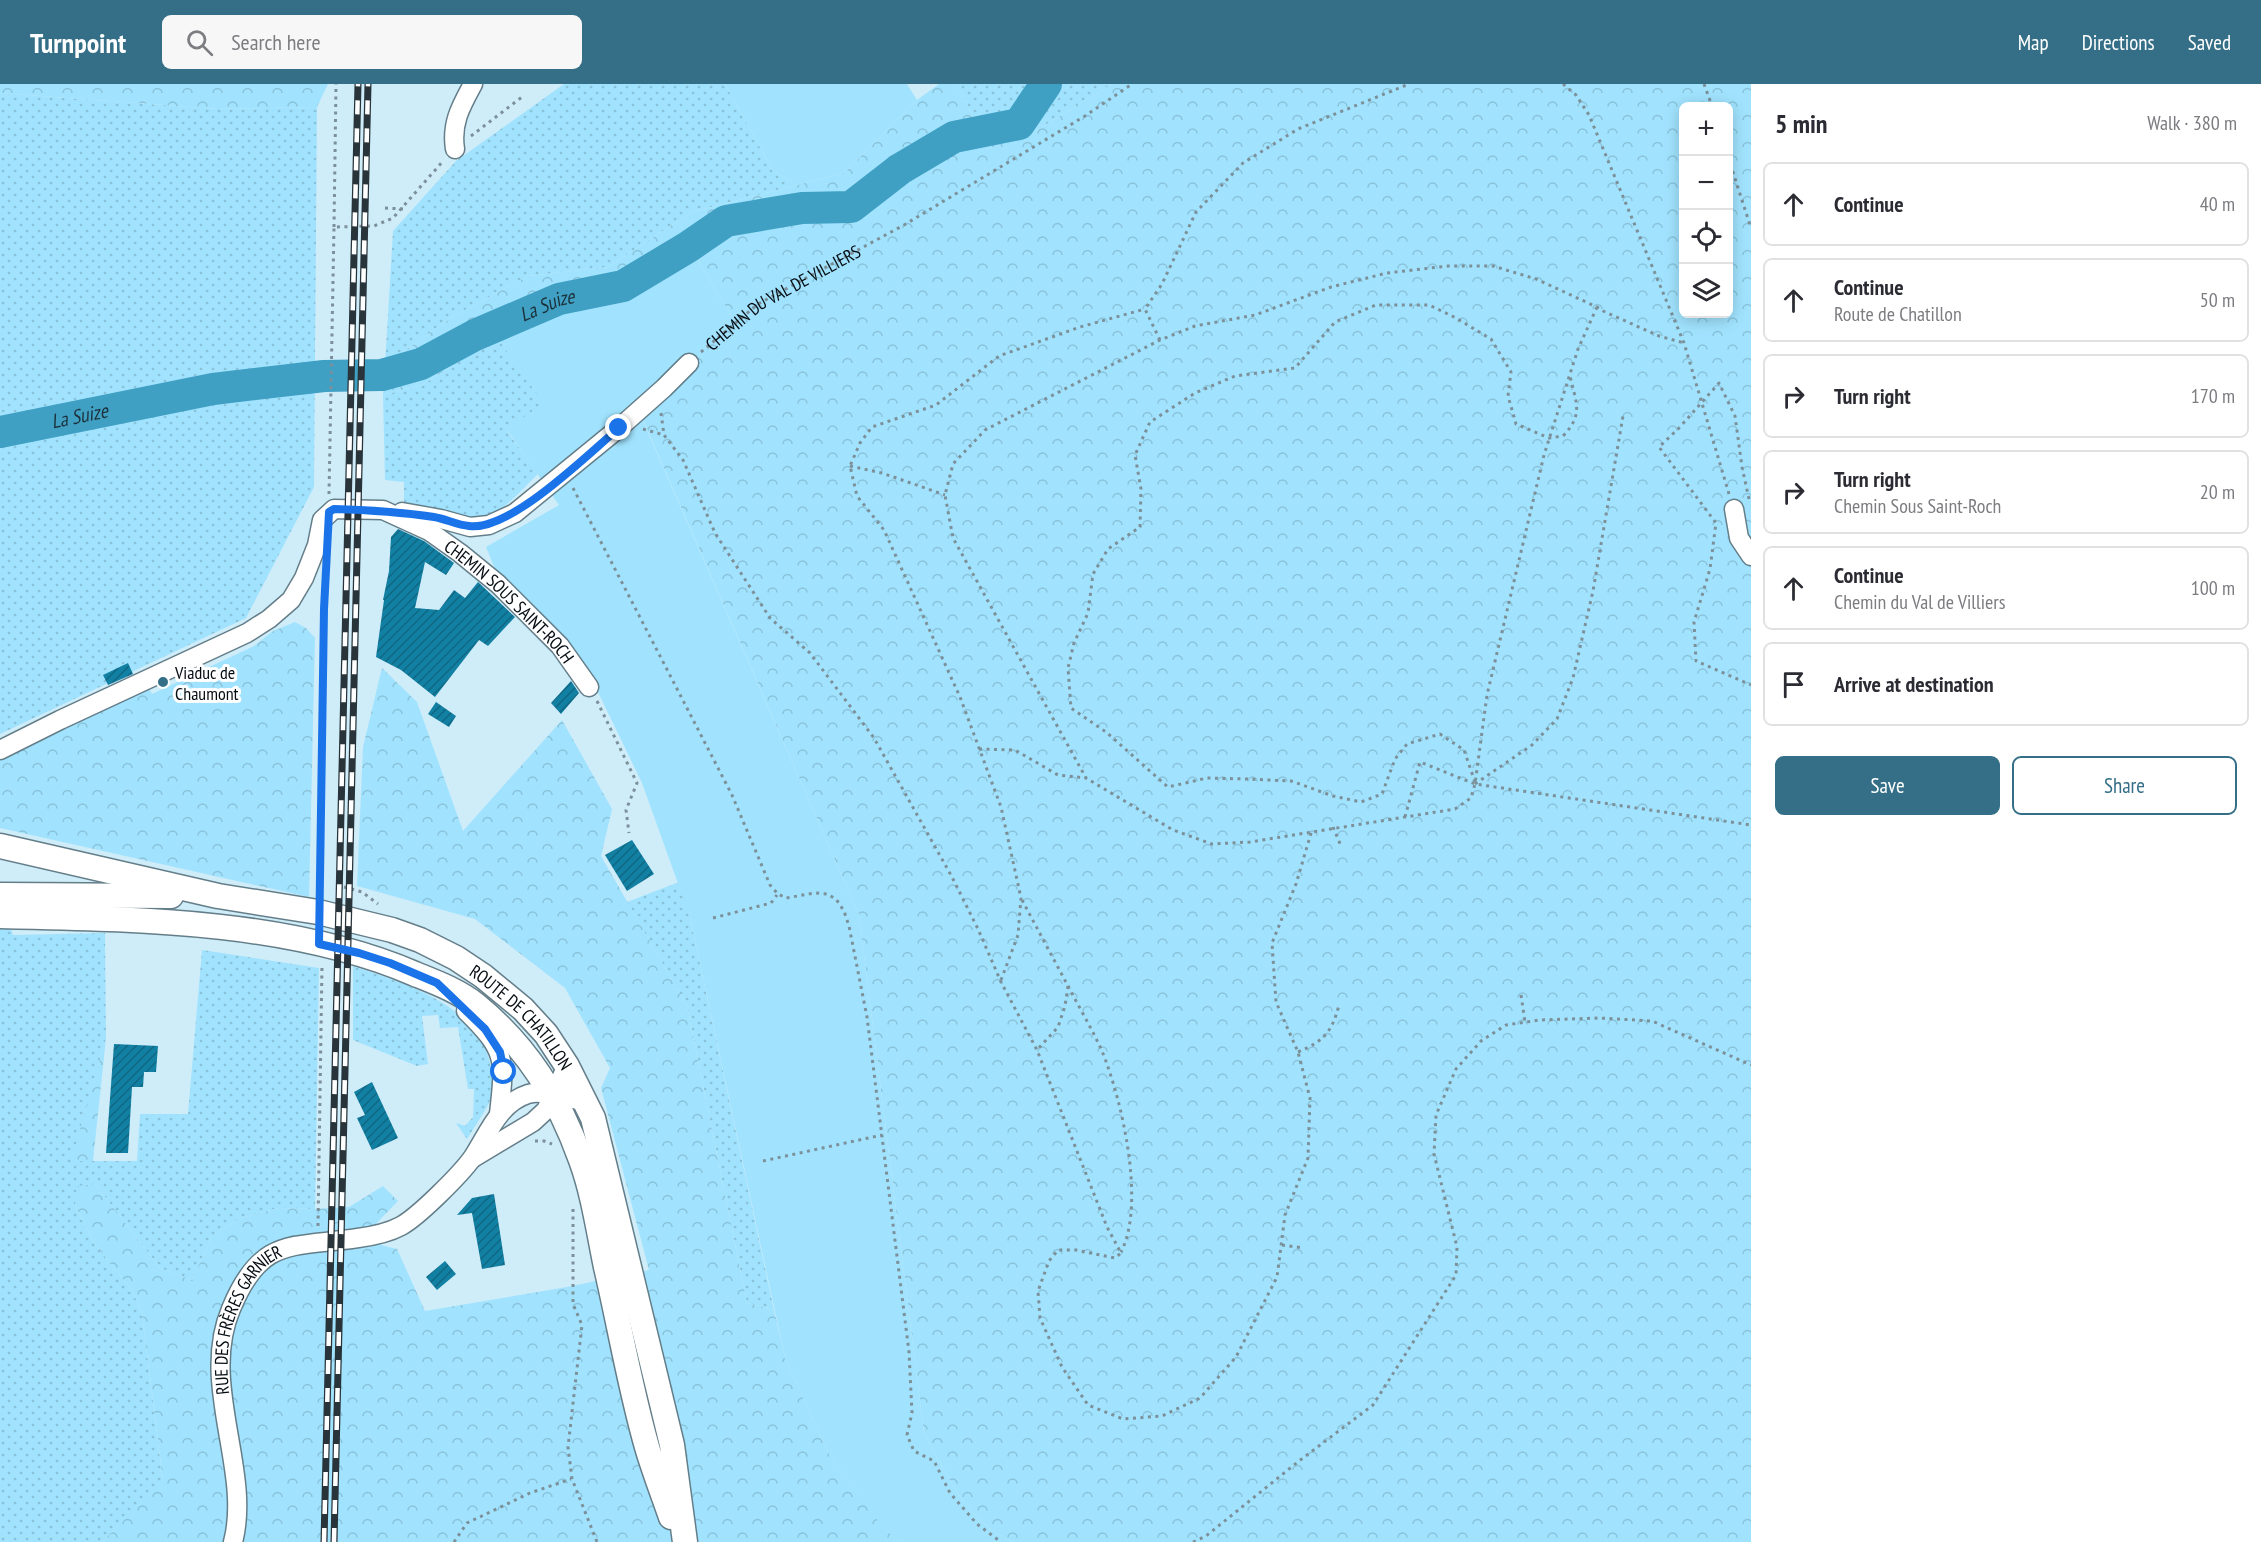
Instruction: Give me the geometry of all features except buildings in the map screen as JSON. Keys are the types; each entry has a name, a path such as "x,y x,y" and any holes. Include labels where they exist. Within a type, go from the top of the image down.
{"main road":[{"name":"ROUTE DE CHATILLON","path":"0,846 218,896 318,912 392,930 420,940 456,958 483,976 523,1009 546,1034 567,1066 592,1118 672,1445 685,1542"},
{"path":"0,895 218,896"},
{"name":"ROUTE DE CHATILLON","path":"0,916 115,919 198,925 282,937 359,953 390,963 437,983 474,1004 526,1056 554,1095 561,1135 582,1162 647,1447 680,1542"}],"street":[{"path":"455,149 452,132 473,84"},
{"name":"CHEMIN DU VAL DE VILLIERS","path":"383,510 441,519 470,527 489,525 515,513 657,395 689,363"},
{"path":"1742,508 1739,538 1751,556"},
{"name":"CHEMIN SOUS SAINT-ROCH","path":"329,512 334,509 383,510 429,531 460,552 498,584 560,646 589,687"},
{"path":"0,750 247,633 269,619 291,600 304,578 317,545 322,520 329,512"},
{"path":"437,983 485,1029 500,1052 504,1072 499,1114"},
{"name":"RUE DES FRÈRES GARNIER","path":"472,1159 533,1122 546,1110 567,1066"},
{"name":"RUE DES FRÈRES GARNIER","path":"233,1542 236,1515 235,1488 224,1415 220,1365 230,1311 243,1283 257,1263 276,1251 295,1244 378,1235 402,1226 426,1206 472,1159 499,1114 530,1093 554,1095 586,1102"},
{"path":"533,1122 561,1135"}],"path":[{"path":"329,512 336,84"},
{"name":"CHEMIN DU VAL DE VILLIERS","path":"689,363 758,304 904,225 1085,116 1132,84"},
{"path":"1312,830 1296,884 1272,943 1276,1002 1298,1052 1310,1098 1308,1158 1285,1215 1278,1277 1236,1357 1200,1398 1162,1416 1124,1419 1088,1405 1062,1367 1040,1318 1038,1291 1049,1261 1058,1250 1076,1250 1116,1258 1126,1243 1131,1218 1131,1185 1123,1115 1102,1052 1021,898 1001,807 960,697 884,530 857,496 850,466 860,443 872,427 936,405 999,356 1080,327 1145,309 1162,284 1196,212 1243,163 1298,129 1409,84"},
{"path":"1563,84 1576,95 1588,115 1684,343 1702,403 1742,508"},
{"path":"1704,84 1711,102"},
{"path":"334,227 374,226 393,218 455,149 522,97"},
{"path":"1733,173 1751,228"},
{"path":"385,208 403,209"},
{"path":"1086,778 953,538 945,495 953,464 985,430 1160,340 1196,326 1255,315 1331,287 1387,273 1449,266 1493,266 1536,279 1659,336 1684,343"},
{"path":"1475,784 1464,750 1440,734 1407,744 1395,759 1382,794 1360,802 1333,796 1291,781 1207,778 1168,787 1106,732 1071,708 1068,668 1074,643 1088,614 1093,574 1108,549 1140,527 1141,489 1135,455 1150,422 1195,393 1235,376 1295,368 1335,322 1376,305 1429,305 1491,339 1511,372 1509,396 1516,424 1549,438 1563,436 1575,424 1577,408 1569,374"},
{"path":"979,749 1015,750 1058,775 1086,778 1173,831 1212,844 1250,842 1312,830 1405,818 1455,808 1471,798 1475,784 1487,695 1549,438 1569,374 1597,307"},
{"path":"1145,309 1160,340"},
{"path":"1742,508 1742,467 1735,416 1719,383 1659,447 1716,523 1710,569 1694,622 1696,661 1751,685"},
{"path":"1475,784 1532,745 1557,719 1573,678 1593,591 1623,416"},
{"path":"664,435 683,460 715,533 770,618 810,653 874,738 952,877 978,929 1000,982 1036,1050 1107,1227 1121,1253"},
{"path":"850,466 882,473 945,495"},
{"path":"563,475 578,496 722,775 770,885 778,894 786,898 815,892 827,894 836,899 844,911 867,1017 909,1352 912,1413 907,1435 914,1451 934,1461 950,1493 977,1524 1001,1542"},
{"path":"318,912 327,565"},
{"path":"589,687 638,783 626,810 630,833"},
{"path":"1405,818 1420,762 1475,784 1751,825"},
{"path":"1333,827 1341,846"},
{"path":"344,887 362,892 382,910"},
{"path":"713,918 771,903 778,894"},
{"path":"1000,982 1018,934 1021,898"},
{"path":"318,1219 321,965 319,944"},
{"path":"1036,1050 1058,1027 1065,1006 1068,986"},
{"path":"1521,994 1525,1022"},
{"path":"1298,1052 1315,1045 1328,1034 1339,1005"},
{"path":"1193,1542 1206,1536 1373,1405 1456,1275 1457,1247 1434,1154 1436,1115 1456,1069 1481,1041 1506,1026 1525,1022 1599,1018 1652,1021 1751,1065"},
{"path":"533,1141 544,1141 561,1135"},
{"path":"763,1161 882,1136"},
{"path":"573,1203 573,1304 582,1325 568,1447 572,1479 597,1542"},
{"path":"1281,1244 1304,1248"},
{"path":"454,1542 467,1523 530,1493 572,1479"}],"green space":[{"path":"0,84 328,84 317,107 217,109 0,93"},
{"path":"564,84 725,84 773,171 797,185 692,212 608,267 528,276 452,317 385,365 393,231 456,161"},
{"path":"725,84 907,84 917,100 844,173 797,185 773,171"},
{"path":"939,84 957,84 976,124 1026,137 1112,84 1751,84 1751,1542 1013,1542 997,1534 983,1523 960,1496 924,1433 859,915 636,404 733,319 691,249 624,291 562,304 497,337 422,385 383,395 385,365 452,317 528,276 608,267 692,212 844,173 917,100"},
{"path":"957,84 1112,84 1026,137 976,124"},
{"path":"0,93 217,109 317,107 314,487 246,618 0,734"},
{"path":"691,249 733,319 636,405 859,915 924,1433 950,1480 971,1510 997,1534 1013,1542 900,1542 883,1528 827,1451 785,1358 690,917 642,783 595,686 564,637 497,574 486,547 559,505 507,430 543,403 497,337 562,304 624,291"},
{"path":"497,337 544,403 507,431 538,474 508,503 487,516 459,516 404,504 404,482 385,480 383,395 422,385"},
{"path":"295,622 306,628 315,638 309,897 0,828 0,759 147,685 152,694 254,646 273,631"},
{"path":"382,668 417,702 463,831 562,720 612,809 601,856 687,1006 747,1303 774,1310 785,1358 827,1451 883,1527 900,1542 102,1542 163,1481 142,1313 132,1290 94,1243 75,1205 77,1186 95,1184 160,1268 192,1280 212,1236 241,1218 278,1208 349,1207 383,1186 398,1201 372,1228 381,1245 397,1249 425,1311 567,1287 649,1270 601,1088 610,1068 565,988 475,919 357,886 363,747"},
{"path":"679,882 690,917 774,1310 747,1303 687,1006 627,902"},
{"path":"0,897 13,935 105,933 106,1038 72,1161 137,1161 140,1114 188,1114 202,950 319,968 315,1209 278,1208 241,1218 212,1236 192,1280 160,1268 95,1184 75,1205 94,1243 132,1290 142,1313 163,1482 102,1542 0,1542"},
{"path":"353,966 416,989 437,1000 456,1012 472,1027 484,1045 491,1067 491,1095 487,1108 467,1139 456,1123 465,1126 473,1117 474,1089 468,1089 458,1027 440,1028 438,1015 422,1016 428,1064 417,1066 353,1040"},
{"path":"106,1038 93,1161 71,1161"}],"waterway":[{"name":"La Suize","path":"0,432 213,389 324,376 382,375 421,364 475,335 559,299 623,286 726,221 802,208 851,207 900,169 954,137 1019,124 1046,84"}],"railway":[{"path":"324,1542 358,84"},
{"path":"334,1542 368,84"}],"place":[{"name":"Viaduc de Chaumont","path":"163,682"}],"route":[{"path":"504,1072 500,1052 485,1029 437,983 390,963 319,944 324,609 329,512 334,509 383,510 441,519 470,527 489,525 515,513 619,428"}]}
